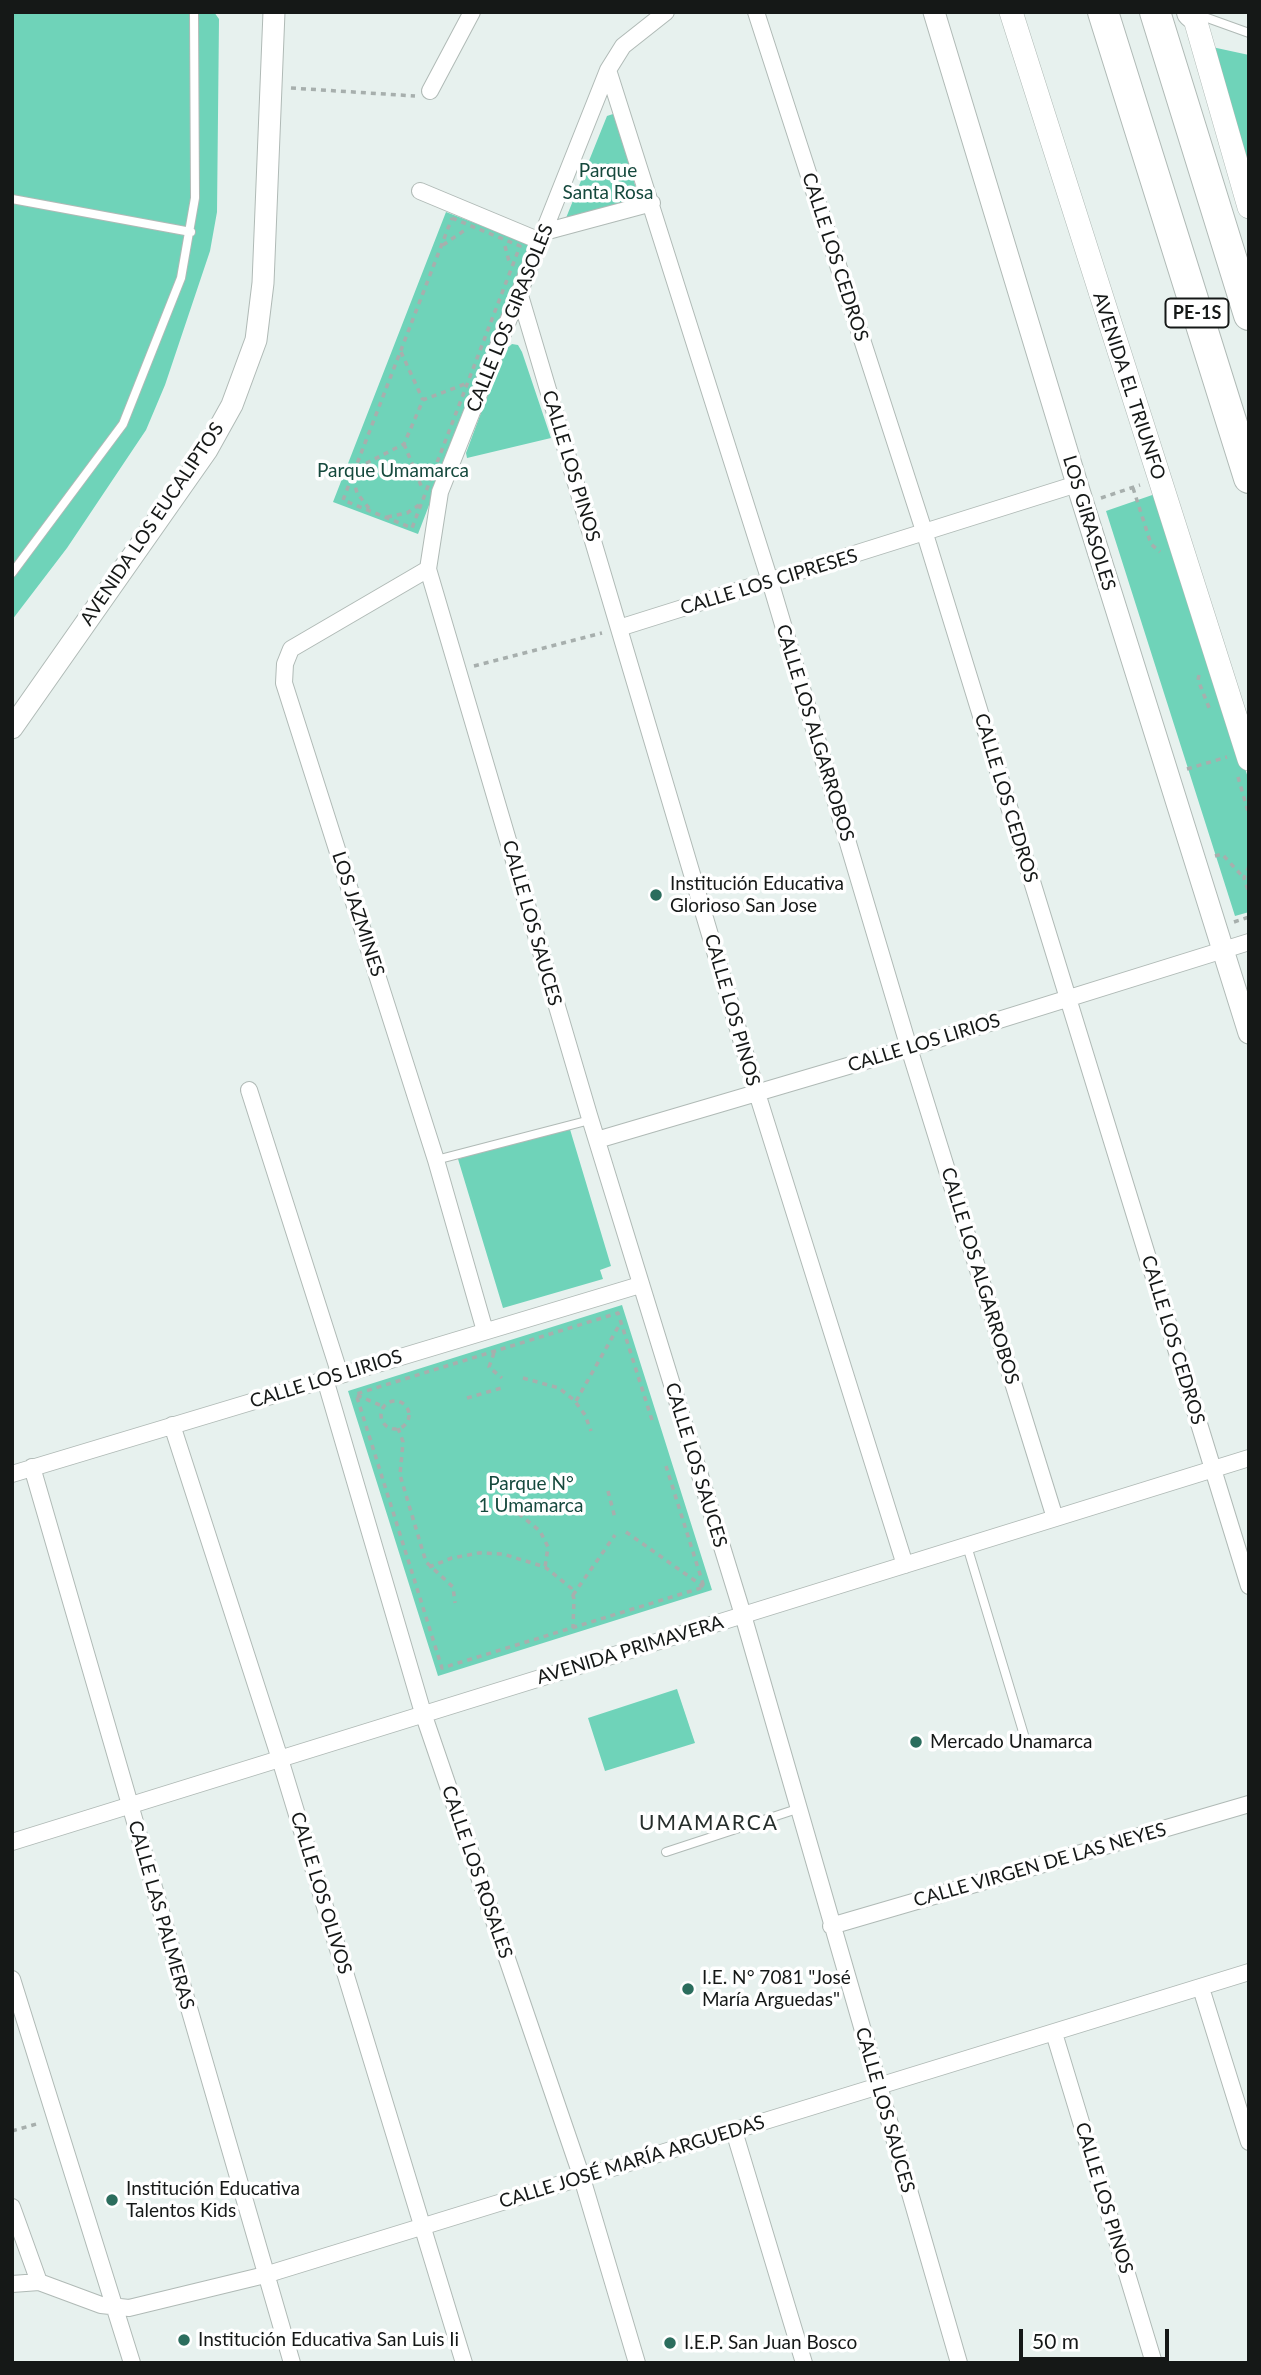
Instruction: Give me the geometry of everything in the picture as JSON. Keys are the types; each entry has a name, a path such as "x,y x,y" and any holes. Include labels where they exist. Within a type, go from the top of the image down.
{"highway":[{"name":"PE-1S","path":"1103,12 1249,478"},
{"name":"PE-1S","path":"1155,12 1249,315"}],"main road":[{"name":"AVENIDA EL TRIUNFO","path":"1011,12 1159,479 1240,757"},
{"path":"1193,12 1249,207"}],"street":[{"name":"AVENIDA LOS EUCALIPTOS","path":"12,728 207,450 232,405 256,340 260,306 274,12"},
{"path":"430,91 472,12"},
{"name":"CALLE LOS GIRASOLES","path":"428,569 440,492 608,70 623,46 666,12"},
{"name":"CALLE LOS CEDROS","path":"756,12 925,534 1249,1586"},
{"name":"LOS GIRASOLES","path":"934,12 1077,484 1249,1033"},
{"name":"CALLE LOS ALGARROBOS","path":"608,70 770,581 909,1048 1055,1518"},
{"path":"420,191 542,236 652,202"},
{"name":"CALLE LOS PINOS","path":"519,292 757,1093 905,1565"},
{"name":"CALLE LOS CIPRESES","path":"619,628 925,534 1077,484"},
{"name":"CALLE LOS SAUCES","path":"428,569 590,1119 743,1615 959,2363"},
{"name":"LOS JAZMINES","path":"428,569 291,649 285,664 284,683 436,1160 485,1331"},
{"name":"CALLE LOS LIRIOS","path":"597,1140 909,1048 1249,942"},
{"name":"CALLE LOS ROSALES","path":"249,1090 332,1377 423,1713 582,2178 637,2363"},
{"name":"CALLE LOS LIRIOS","path":"12,1474 640,1285"},
{"name":"CALLE LOS OLIVOS","path":"172,1425 280,1759 464,2363"},
{"name":"AVENIDA PRIMAVERA","path":"12,1842 1249,1458"},
{"name":"CALLE LAS PALMERAS","path":"32,1467 292,2363"},
{"name":"CALLE VIRGEN DE LAS NEYES","path":"831,1926 1249,1804"},
{"name":"CALLE JOSÉ MARÍA ARGUEDAS","path":"12,2284 39,2282 115,2308 129,2308 265,2275 1249,1972"},
{"path":"12,1979 132,2363"},
{"path":"1201,1988 1249,2142"},
{"name":"CALLE LOS PINOS","path":"1054,2032 1154,2363"},
{"path":"734,2131 804,2363"},
{"path":"12,2207 39,2282"}],"lane":[{"path":"12,573 122,424 181,278 195,198 197,113 194,12"},
{"path":"1094,12 1146,147"},
{"path":"1193,12 1249,33"},
{"path":"12,199 191,232"},
{"path":"436,1160 590,1119"},
{"path":"967,1546 1024,1735"},
{"path":"666,1852 797,1809"}],"path":[{"path":"271,86 412,97 430,91"},
{"path":"452,218 477,228 520,246 412,528 343,500 452,218"},
{"path":"441,246 460,232 477,228"},
{"path":"500,238 511,269"},
{"path":"401,352 423,400"},
{"path":"355,468 404,444 423,400 467,383"},
{"path":"404,444 424,495"},
{"path":"352,476 357,493 372,512"},
{"path":"1101,499 1159,479"},
{"path":"385,517 407,513 421,504"},
{"path":"458,671 619,628"},
{"path":"1190,768 1240,757"},
{"path":"1222,854 1244,878 1249,893"},
{"path":"1244,878 1249,866"},
{"path":"356,1394 618,1313 652,1420"},
{"path":"576,1401 621,1322"},
{"path":"495,1351 489,1367 502,1378"},
{"path":"523,1378 559,1388 576,1401 591,1431"},
{"path":"467,1398 505,1387"},
{"path":"356,1394 384,1407"},
{"path":"356,1394 442,1668 704,1587"},
{"path":"396,1401 407,1408 408,1420 398,1428 389,1427 383,1421 384,1407 396,1401"},
{"path":"398,1428 403,1454 400,1475 429,1567 453,1587 456,1604"},
{"path":"666,1466 704,1587"},
{"path":"608,1492 615,1518"},
{"path":"503,1501 540,1531 548,1547 545,1567"},
{"path":"626,1532 704,1587"},
{"path":"573,1595 615,1535"},
{"path":"429,1567 452,1558 479,1553 503,1554 545,1567 570,1588 573,1595 573,1628"},
{"path":"12,2131 56,2118"}],"green space":[{"path":"12,12 214,12 219,19 217,212 210,251 165,385 146,430 67,548 12,620"},
{"path":"1212,47 1249,55 1249,166"},
{"name":"Parque Santa Rosa","path":"613,114 617,117 639,200 566,218 607,116"},
{"name":"Parque Umamarca","path":"446,212 529,244 418,534 333,502"},
{"path":"512,344 518,345 522,352 551,438 467,458 466,453 504,351"},
{"path":"1158,493 1249,781 1249,912 1235,916 1106,511"},
{"path":"569,1126 611,1266 600,1270 603,1279 503,1308 458,1159"},
{"name":"Parque N° 1 Umamarca","path":"622,1305 712,1590 438,1676 348,1391"},
{"path":"677,1689 695,1743 605,1771 588,1718"}],"place":[{"name":"Institución Educativa Glorioso San Jose","path":"656,895"},
{"name":"Mercado Unamarca","path":"916,1742"},
{"name":"I.E. N° 7081 \"José María Arguedas\"","path":"688,1989"},
{"name":"Institución Educativa Talentos Kids","path":"112,2200"},
{"name":"Institución Educativa San Luis Ii","path":"184,2340"},
{"name":"I.E.P. San Juan Bosco","path":"670,2343"}],"district":[{"name":"UMAMARCA","path":"709,1823"}]}
